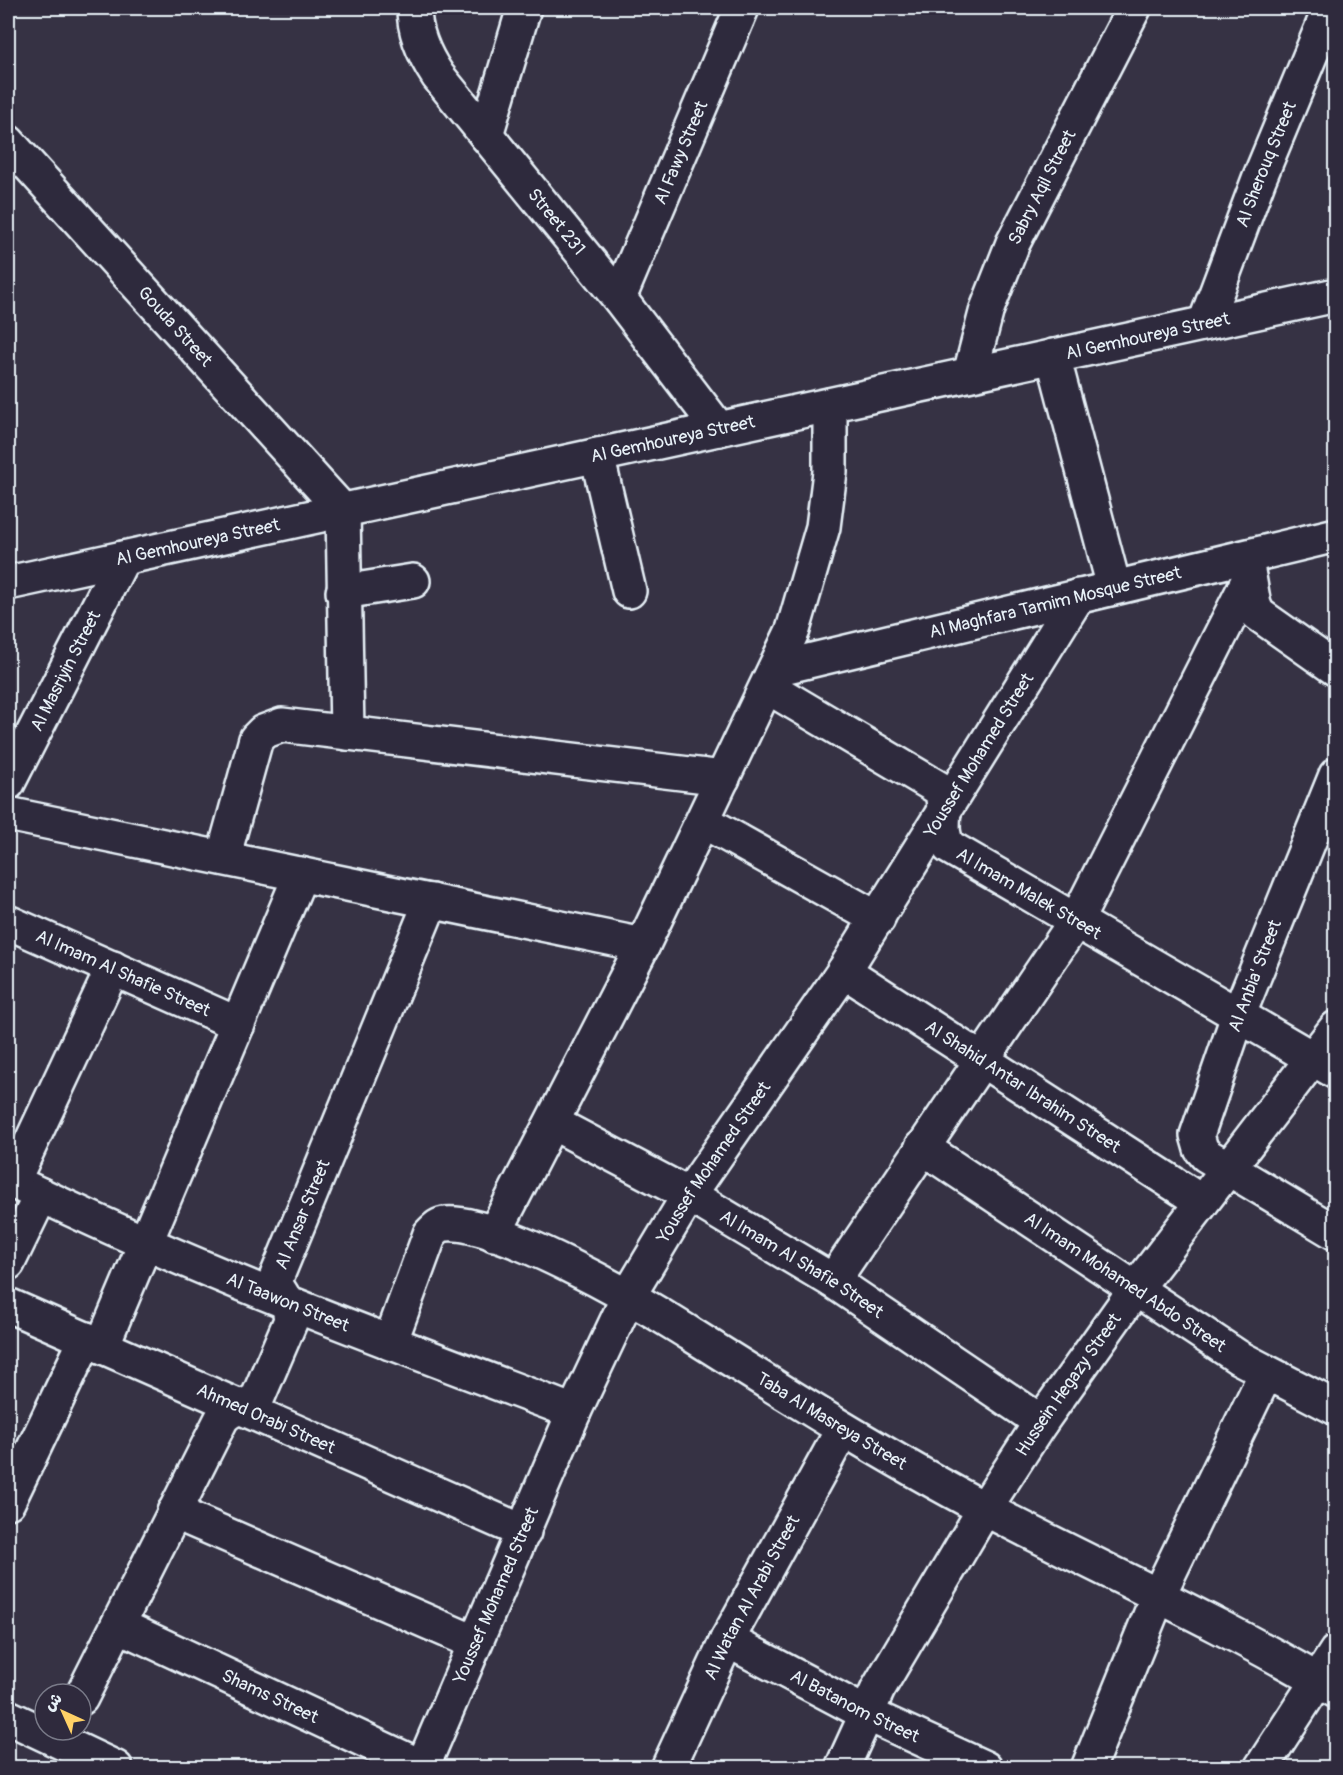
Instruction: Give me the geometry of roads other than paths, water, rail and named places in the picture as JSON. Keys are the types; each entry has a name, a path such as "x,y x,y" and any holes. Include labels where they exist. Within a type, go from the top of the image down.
{"street":[{"name":"Street 231","path":"414,8 418,38 426,58 619,298 719,429"},
{"path":"486,135 524,8"},
{"name":"Al Fawy Street","path":"619,298 742,8"},
{"name":"Sabry Aqil Street","path":"970,374 987,309 1013,243 1134,8"},
{"name":"Al Sherouq Street","path":"1205,323 1259,179 1330,8"},
{"name":"Gouda Street","path":"8,142 343,511"},
{"name":"Al Gemhoureya Street","path":"8,583 1335,295"},
{"path":"1053,356 1114,587"},
{"path":"494,1234 643,945 793,630 823,527 830,472 830,405"},
{"path":"597,456 629,591"},
{"path":"343,511 347,733"},
{"name":"Al Maghfara Tamim Mosque Street","path":"771,678 1114,587 1247,567 1335,535"},
{"name":"Al Masriyin Street","path":"8,783 123,558"},
{"path":"1247,567 1258,614 1335,669"},
{"path":"833,1281 1077,919 1247,567"},
{"path":"343,592 413,581"},
{"name":"Youssef Mohamed Street","path":"422,1767 574,1412 628,1295 689,1195 844,972 1078,596"},
{"name":"Al Imam Malek Street","path":"771,678 940,789 944,799 942,835 949,847 1077,919 1324,1066"},
{"path":"223,858 256,739 263,732 282,725 723,778"},
{"name":"Al Anbia' Street","path":"1335,775 1238,1016 1197,1135 1198,1143 1206,1155 1335,1233"},
{"path":"8,814 643,945"},
{"path":"702,821 878,919"},
{"path":"8,1502 146,1242 301,874"},
{"name":"Al Ansar Street","path":"89,1682 221,1420 225,1414 248,1406 258,1397 291,1320 290,1306 276,1285 277,1276 431,901"},
{"name":"Al Imam Al Shafie Street","path":"8,922 238,1024"},
{"path":"8,1263 20,1185 112,968"},
{"name":"Al Shahid Antar Ibrahim Street","path":"844,972 1202,1202"},
{"name":"Hussein Hegazy Street","path":"842,1767 865,1713 985,1508 1041,1422 1134,1290 1202,1202 1228,1170 1324,1066 1335,1028"},
{"name":"Al Imam Al Shafie Street","path":"553,1123 689,1195 833,1281 1041,1422"},
{"name":"Al Imam Mohamed Abdo Street","path":"922,1147 1134,1290 1266,1373 1335,1408"},
{"name":"Al Taawon Street","path":"20,1185 146,1242 390,1343 574,1412"},
{"name":"Taba Al Masreya Street","path":"390,1343 430,1234 443,1223 494,1234 628,1295 843,1429 985,1508 1326,1685"},
{"name":"Ahmed Orabi Street","path":"8,1305 524,1532"},
{"path":"1088,1767 1158,1596 1266,1373"},
{"name":"Al Watan Al Arabi Street","path":"668,1767 727,1640 843,1429"},
{"path":"174,1512 474,1642"},
{"name":"Shams Street","path":"118,1625 422,1767"},
{"name":"Al Batanom Street","path":"727,1640 865,1713 985,1767"},
{"path":"1261,1767 1326,1685 1335,1652"},
{"path":"8,1717 57,1746 116,1767"}]}
